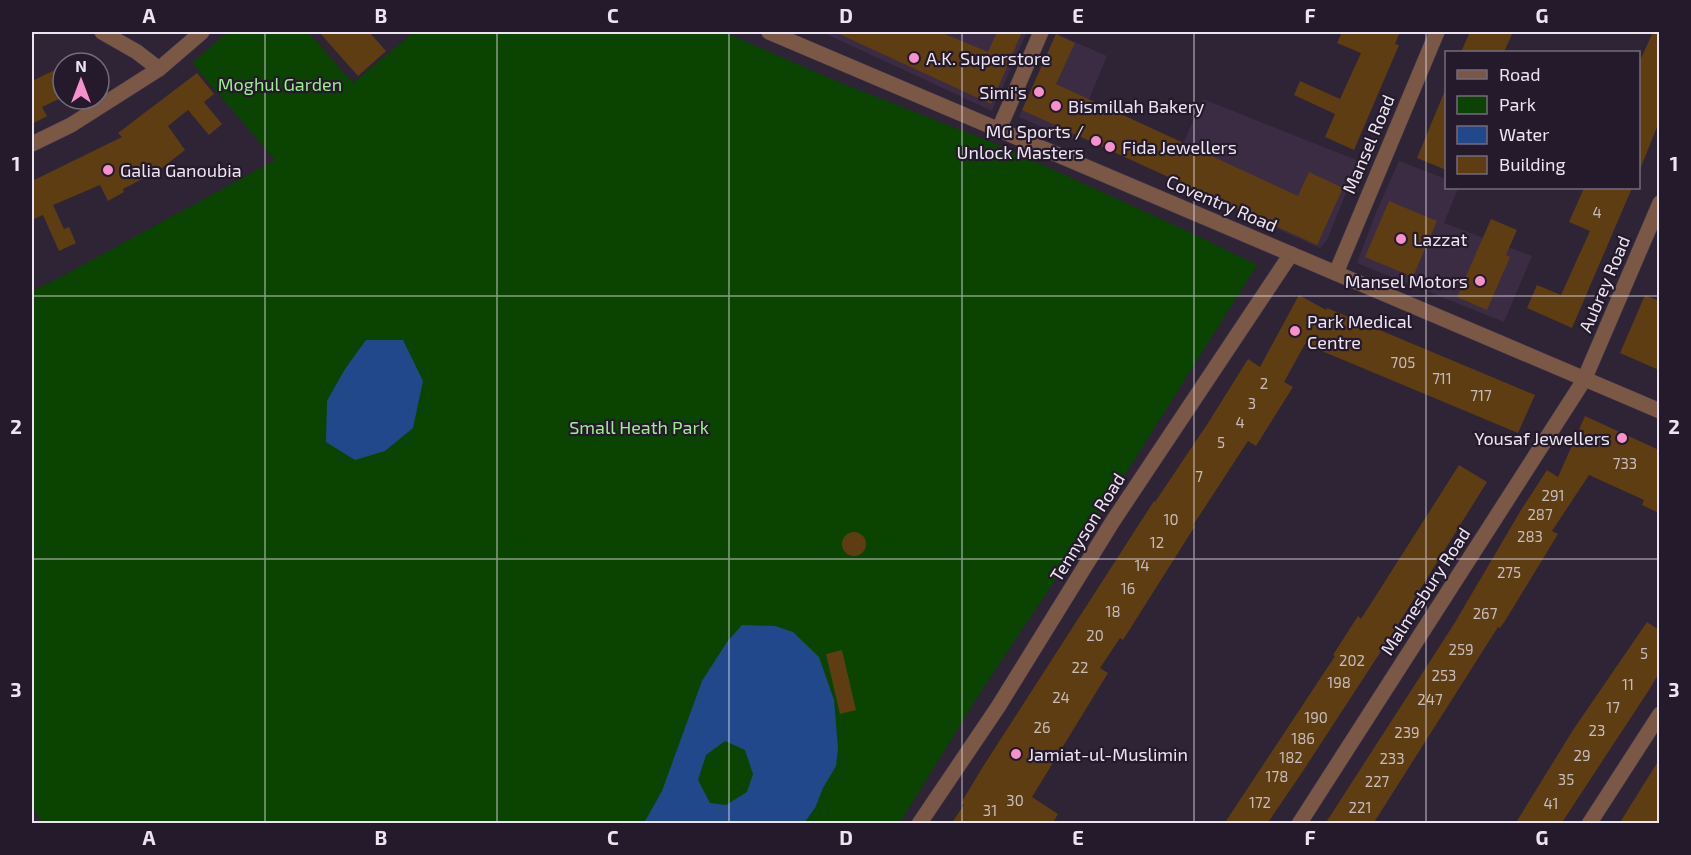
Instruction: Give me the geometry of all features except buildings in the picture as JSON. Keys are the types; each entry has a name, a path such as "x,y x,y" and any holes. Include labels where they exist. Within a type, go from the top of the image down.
{"street":[{"path":"102,32 137,52 159,69"},
{"path":"32,144 71,125 159,69 202,32"},
{"name":"Coventry Road","path":"769,32 1659,411"},
{"path":"999,129 1041,32"},
{"name":"Mansel Road","path":"1336,273 1437,32"},
{"name":"Aubrey Road","path":"1584,380 1659,203"},
{"name":"Tennyson Road","path":"920,824 998,707 1113,521 1291,254"},
{"name":"Malmesbury Road","path":"1299,824 1584,380"},
{"path":"1589,824 1659,714"}],"shaded area":[{"path":"822,32 1027,32 992,111"},
{"path":"1056,34 1107,56 1072,140 1019,117"},
{"path":"1203,99 1359,161 1327,240 1320,248 1167,179"},
{"path":"1399,161 1445,179 1445,189 1458,189 1444,223 1532,256 1504,322 1357,263"}],"green space":[{"name":"Small Heath Park","path":"228,32 308,32 353,83 414,32 724,32 836,81 1001,146 1257,265 1123,478 980,693 899,824 43,823 32,807 32,291 275,160 192,63"}],"water":[{"path":"366,340 403,340 423,381 413,428 385,451 355,460 326,442 327,401 345,369"},
{"path":"742,625 775,626 793,632 819,657 834,700 838,748 836,766 815,808 804,823 644,823 662,791 702,681 727,642","holes":["725,741 745,750 753,774 747,792 726,805 710,803 698,780 706,755"]}],"place":[{"name":"A.K. Superstore","path":"914,58"},
{"name":"Simi's","path":"1039,92"},
{"name":"Bismillah Bakery","path":"1056,106"},
{"name":"MG Sports / Unlock Masters","path":"1096,141"},
{"name":"Fida Jewellers","path":"1110,147"},
{"name":"Galia Ganoubia","path":"108,170"},
{"name":"Lazzat","path":"1401,239"},
{"name":"Mansel Motors","path":"1480,281"},
{"name":"Park Medical Centre","path":"1295,331"},
{"name":"Yousaf Jewellers","path":"1622,438"},
{"name":"Jamiat-ul-Muslimin","path":"1016,754"}],"park label":[{"name":"Moghul Garden","path":"280,84"}]}
